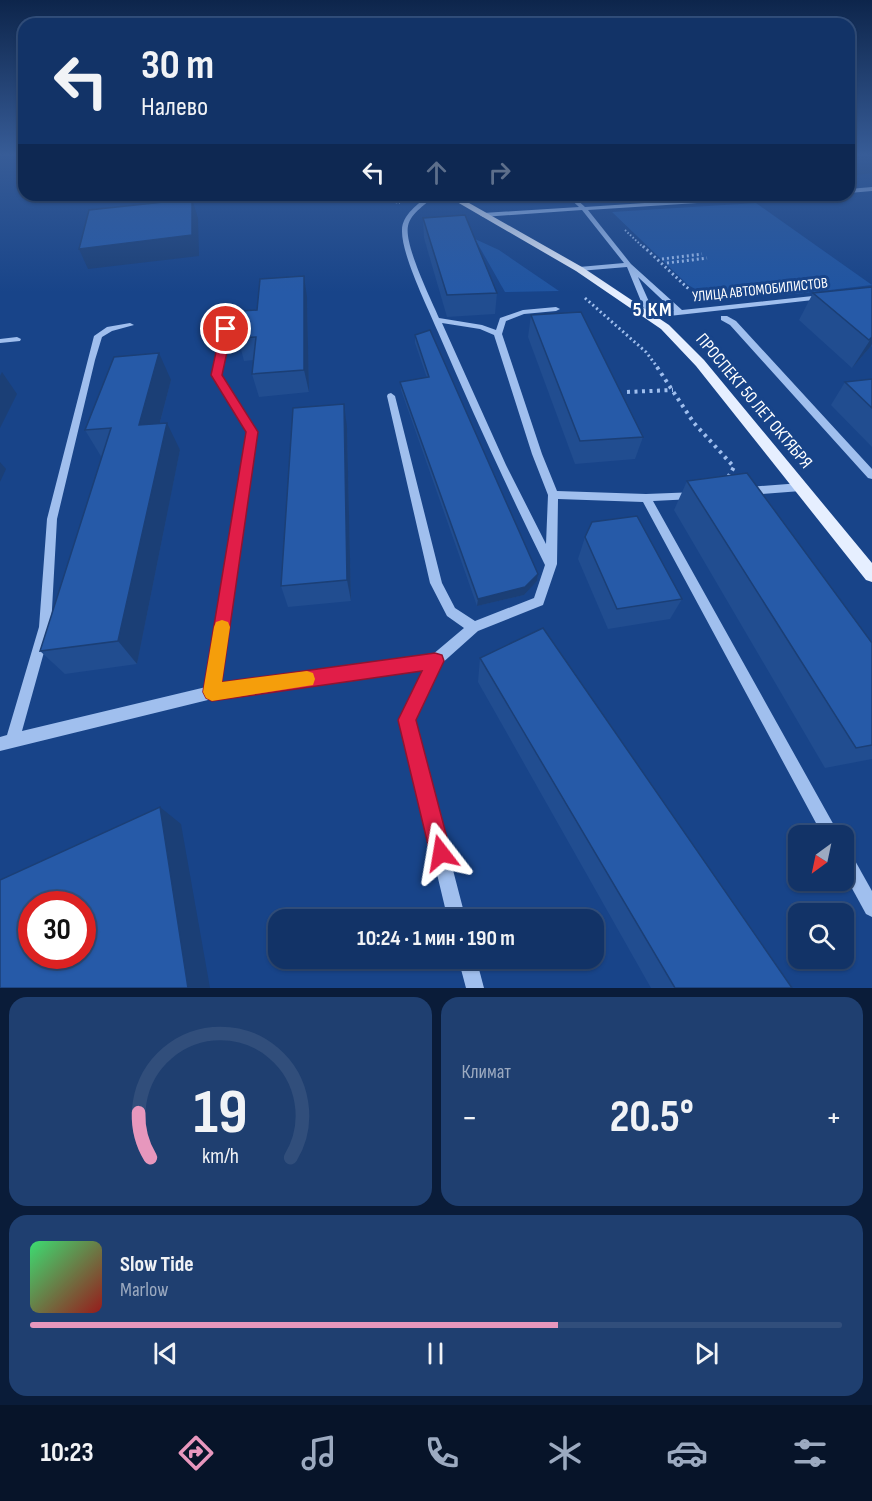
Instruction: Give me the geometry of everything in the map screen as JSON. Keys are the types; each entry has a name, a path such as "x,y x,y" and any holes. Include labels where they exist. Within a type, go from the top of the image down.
{"main road":[{"name":"ПРОСПЕКТ 50 ЛЕТ ОКТЯБРЯ","path":"459,201 579,269 651,316 700,363 872,575"}],"street":[{"path":"426,201 418,207 405,225 404,233 425,297 501,465 551,564"},
{"path":"576,201 629,265 679,312"},
{"path":"483,215 689,201"},
{"path":"579,269 629,265"},
{"path":"629,265 651,316"},
{"name":"УЛИЦА АВТОМОБИЛИСТОВ","path":"651,316 827,297"},
{"path":"212,692 252,432 217,375 231,306"},
{"path":"454,909 407,720 435,661 474,627 539,601 551,564 554,495 537,454 498,333 503,320 523,312 556,309"},
{"path":"724,318 733,323 872,475"},
{"path":"436,319 447,324 470,323 488,327 498,333"},
{"path":"6,743 45,627 52,519 98,336 110,329 130,325"},
{"path":"0,341 17,339"},
{"path":"391,396 436,583 452,612 474,627"},
{"name":"ПРОСПЕКТ 50 ЛЕТ ОКТЯБРЯ","path":"735,492 801,487"},
{"path":"554,495 646,498 702,494"},
{"path":"646,498 826,825"},
{"path":"6,743 212,692 435,661"},
{"path":"854,876 872,908"},
{"path":"470,969 475,988"}],"path":[{"path":"388,201 418,207"},
{"path":"624,229 693,294 701,298"},
{"path":"662,259 702,254"},
{"path":"667,263 707,258"},
{"path":"577,291 646,352 674,390 688,416 727,455 734,467 726,480 735,492"},
{"path":"627,392 674,390"}],"shaded area":[{"path":"756,203 872,285 796,294 737,297 706,295 688,285 612,212"},
{"path":"475,239 499,250 559,291 505,292"}],"building":[{"path":"192,201 192,235 79,249 89,210"},
{"path":"465,215 497,293 447,295 423,218"},
{"path":"304,276 304,370 252,374 256,337 238,338 241,311 257,310 260,279"},
{"path":"872,287 872,337 869,340 813,293"},
{"path":"581,312 643,437 580,441 531,315"},
{"path":"430,330 538,574 525,587 478,599 400,382 429,377 415,335"},
{"path":"159,353 139,425 167,423 118,641 40,651 111,428 85,430 114,357"},
{"path":"872,379 872,408 845,382"},
{"path":"344,404 347,580 281,586 293,408"},
{"path":"747,473 872,643 872,745 856,748 687,481"},
{"path":"637,516 682,599 617,609 585,537 592,522"},
{"path":"543,628 792,988 675,988 480,658"},
{"path":"160,807 188,988 0,988 0,880"}],"slow traffic":[{"path":"222,627 212,692 307,679"}],"district":[{"name":"5 КМ","path":"653,310"}],"route":[{"path":"226,329 217,375 252,432 212,692 435,661 407,720 441,853"}]}
